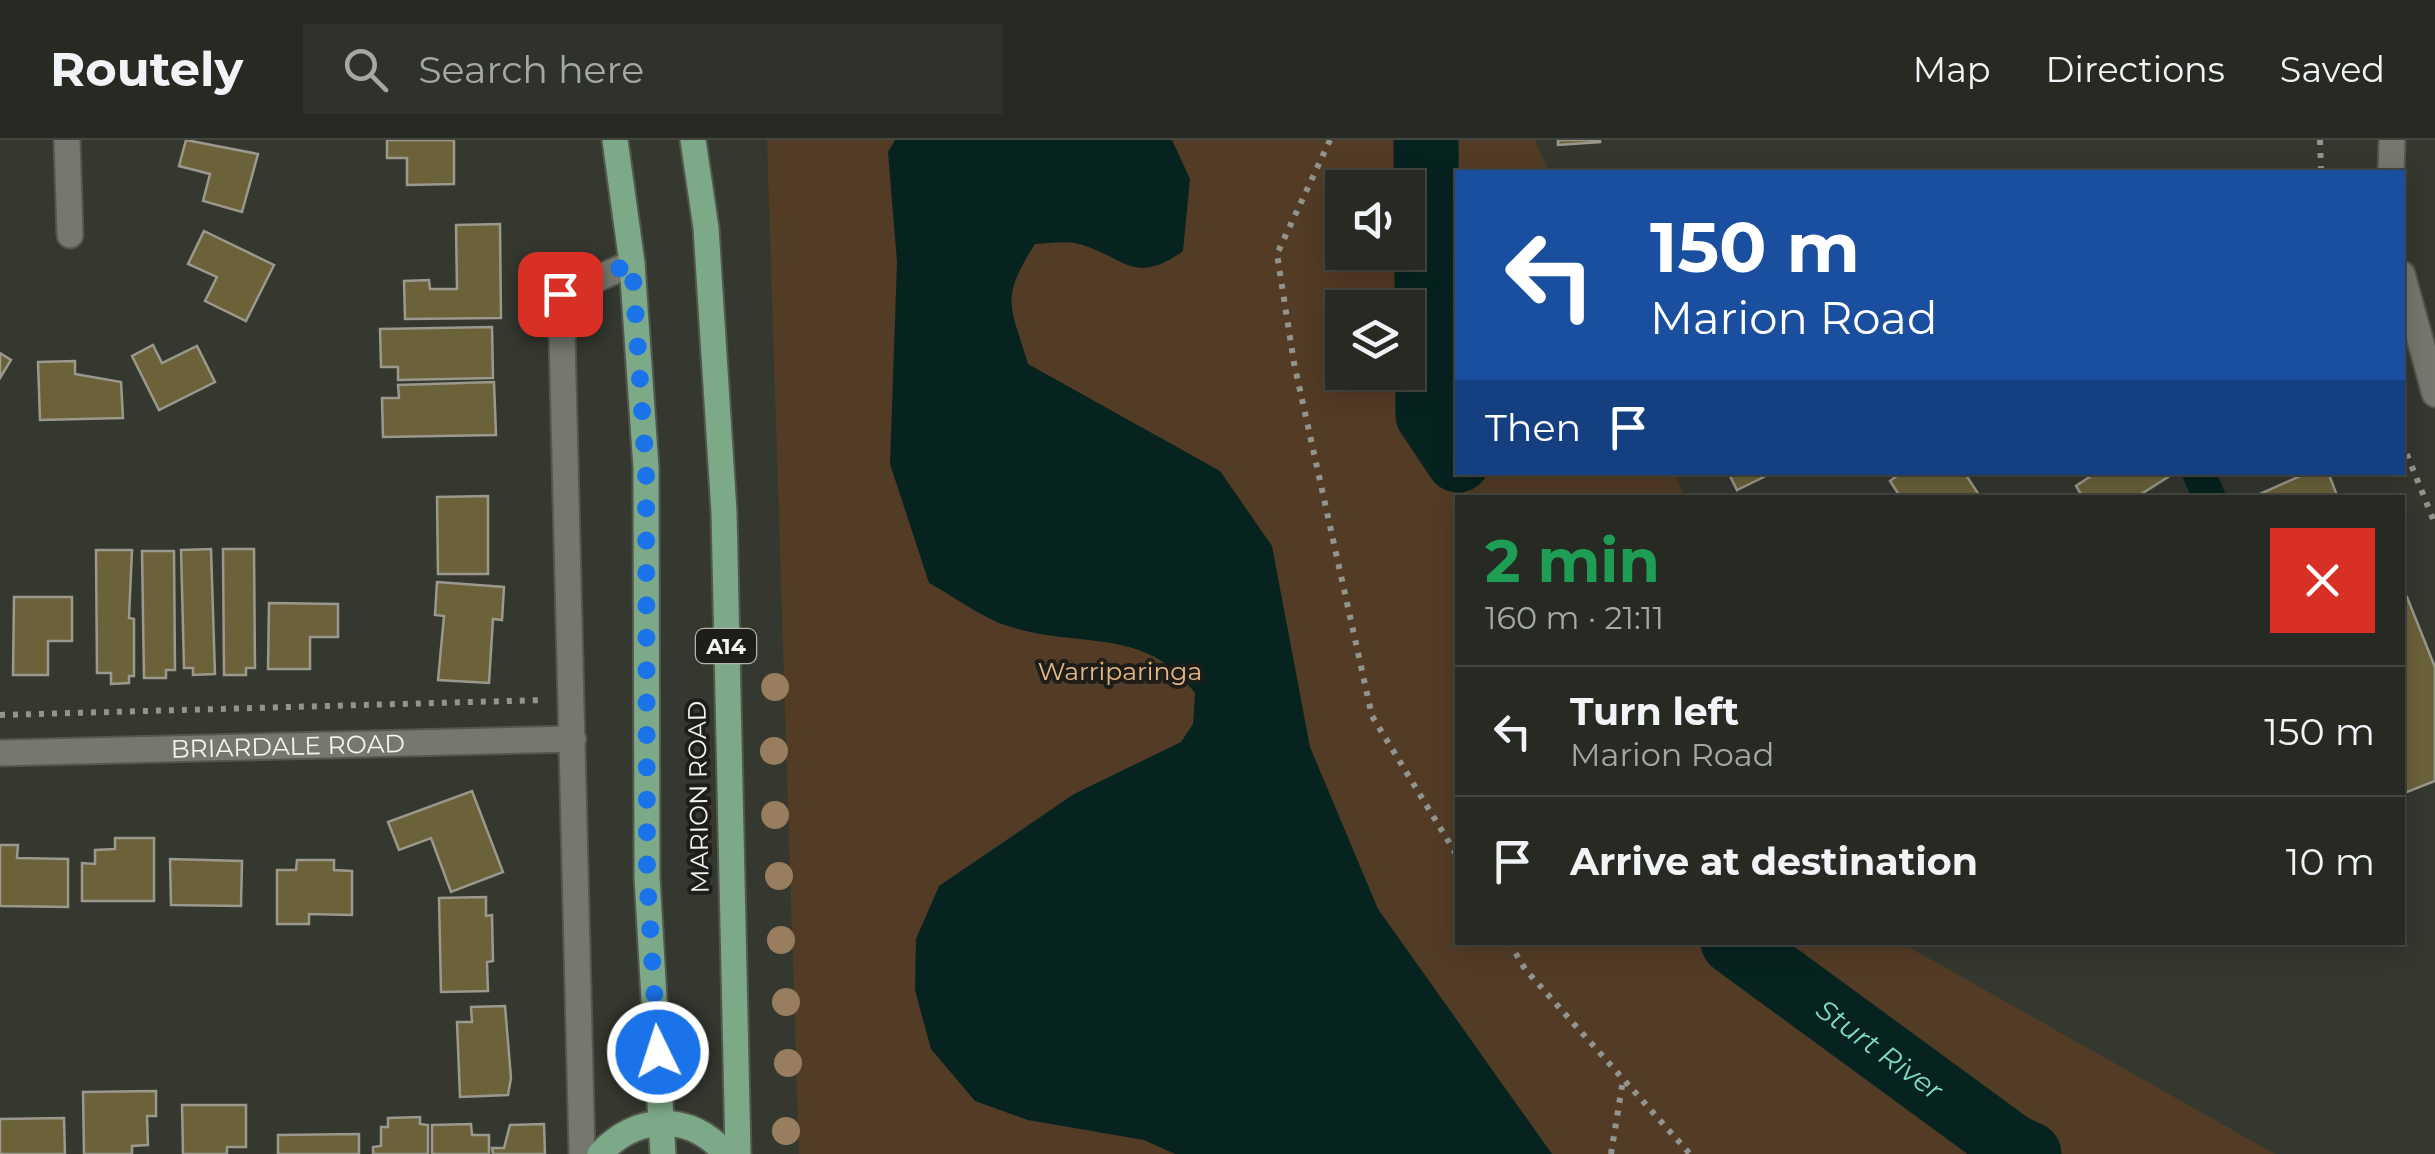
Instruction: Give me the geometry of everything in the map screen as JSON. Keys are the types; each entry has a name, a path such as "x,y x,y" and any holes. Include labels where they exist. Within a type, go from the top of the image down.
{"main road":[{"name":"MARION ROAD","path":"615,140 632,263 646,468 647,877 662,1154"},
{"name":"MARION ROAD","path":"693,140 706,228 723,494 738,1154"},
{"path":"600,1154 634,1126 662,1123 698,1130 726,1154"}],"street":[{"path":"68,140 70,235"},
{"path":"2392,140 2392,170"},
{"path":"582,1154 560,294 632,263"},
{"path":"2405,285 2434,388"},
{"path":"2434,388 2435,348"},
{"name":"BRIARDALE ROAD","path":"0,752 573,739"}],"path":[{"path":"1330,140 1277,254 1294,362 1372,716 1455,852"},
{"path":"2320,140 2321,170"},
{"path":"2405,449 2435,524"},
{"path":"0,715 550,700"},
{"path":"1511,945 1525,969 1690,1154"},
{"path":"1611,1154 1624,1079"}],"green space":[{"name":"Warriparinga","path":"767,140 1535,140 1548,170 1455,170 1455,475 1676,475 1684,495 1455,495 1455,945 1906,945 2275,1154 799,1154"}],"water":[{"path":"895,140 1172,140 1190,179 1183,251 1166,262 1139,268 1075,243 1035,244 1017,278 1012,302 1028,364 1220,471 1272,546 1310,747 1378,909 1552,1154 1175,1154 1144,1140 1028,1120 975,1101 931,1049 915,990 916,939 939,886 1074,794 1181,742 1193,724 1195,693 1176,672 1134,648 1011,627 929,583 890,464 897,262 888,152"},
{"path":"2182,475 2218,475 2225,493 2208,495 2190,495"}],"building":[{"path":"186,140 258,154 242,212 203,201 210,174 179,166"},
{"path":"387,140 454,140 454,184 407,185 407,158 387,158"},
{"path":"1558,140 1600,140 1600,142 1558,145"},
{"path":"500,224 501,318 405,319 404,281 429,280 430,289 457,289 456,225"},
{"path":"204,231 274,265 246,321 205,301 217,277 188,264"},
{"path":"492,327 493,378 398,380 398,367 381,367 380,329"},
{"path":"153,345 162,363 197,346 215,382 159,410 132,356"},
{"path":"0,353 11,360 0,378"},
{"path":"75,361 75,374 121,382 123,418 40,420 38,362"},
{"path":"494,382 496,435 383,437 382,398 399,398 398,385"},
{"path":"1730,475 1768,475 1737,490"},
{"path":"1898,475 1966,475 1979,495 1899,495 1890,481"},
{"path":"2092,475 2168,477 2140,495 2081,495 2076,486"},
{"path":"2302,475 2329,475 2337,495 2258,495"},
{"path":"488,496 488,574 438,574 437,497"},
{"path":"211,549 215,674 193,675 193,668 184,668 181,550"},
{"path":"223,549 254,549 255,668 246,668 246,675 224,675"},
{"path":"96,550 132,550 129,618 134,619 134,676 129,676 129,683 111,684 111,673 97,673"},
{"path":"142,551 174,551 175,670 166,670 166,678 144,678"},
{"path":"437,582 504,587 502,620 493,619 489,683 438,680 444,616 435,615"},
{"path":"14,597 72,597 72,641 48,641 48,675 13,675"},
{"path":"2405,598 2435,667 2435,781 2405,793"},
{"path":"269,603 338,604 338,637 310,637 310,669 268,669"},
{"path":"472,791 503,872 451,892 431,838 399,850 388,822"},
{"path":"115,838 154,838 154,901 82,901 82,863 95,864 95,850 115,849"},
{"path":"0,845 18,845 17,858 68,859 68,907 0,906"},
{"path":"170,859 242,861 241,906 171,905"},
{"path":"297,860 334,860 334,870 352,871 352,915 309,914 309,924 277,924 277,870 296,870"},
{"path":"486,897 486,916 492,915 493,961 487,962 488,991 441,992 439,898"},
{"path":"505,1006 511,1078 508,1095 460,1097 457,1022 472,1022 471,1007"},
{"path":"156,1091 156,1116 147,1116 148,1145 132,1146 132,1154 84,1154 83,1092"},
{"path":"182,1105 246,1105 246,1147 227,1147 227,1154 183,1154"},
{"path":"420,1117 420,1124 428,1125 428,1154 373,1154 373,1147 381,1146 381,1127 388,1127 388,1118"},
{"path":"64,1118 65,1154 0,1154 0,1119"},
{"path":"471,1124 472,1135 489,1135 489,1154 432,1154 432,1125"},
{"path":"544,1124 545,1154 493,1154 492,1148 504,1148 510,1125"},
{"path":"359,1134 359,1154 278,1154 278,1135"}],"waterway":[{"name":"Sturt River","path":"1426,140 1428,415 1455,456"},
{"name":"Sturt River","path":"1737,945 2013,1147 2029,1154"}],"route":[{"path":"560,294 632,263 646,468 647,877 658,1052"}]}
